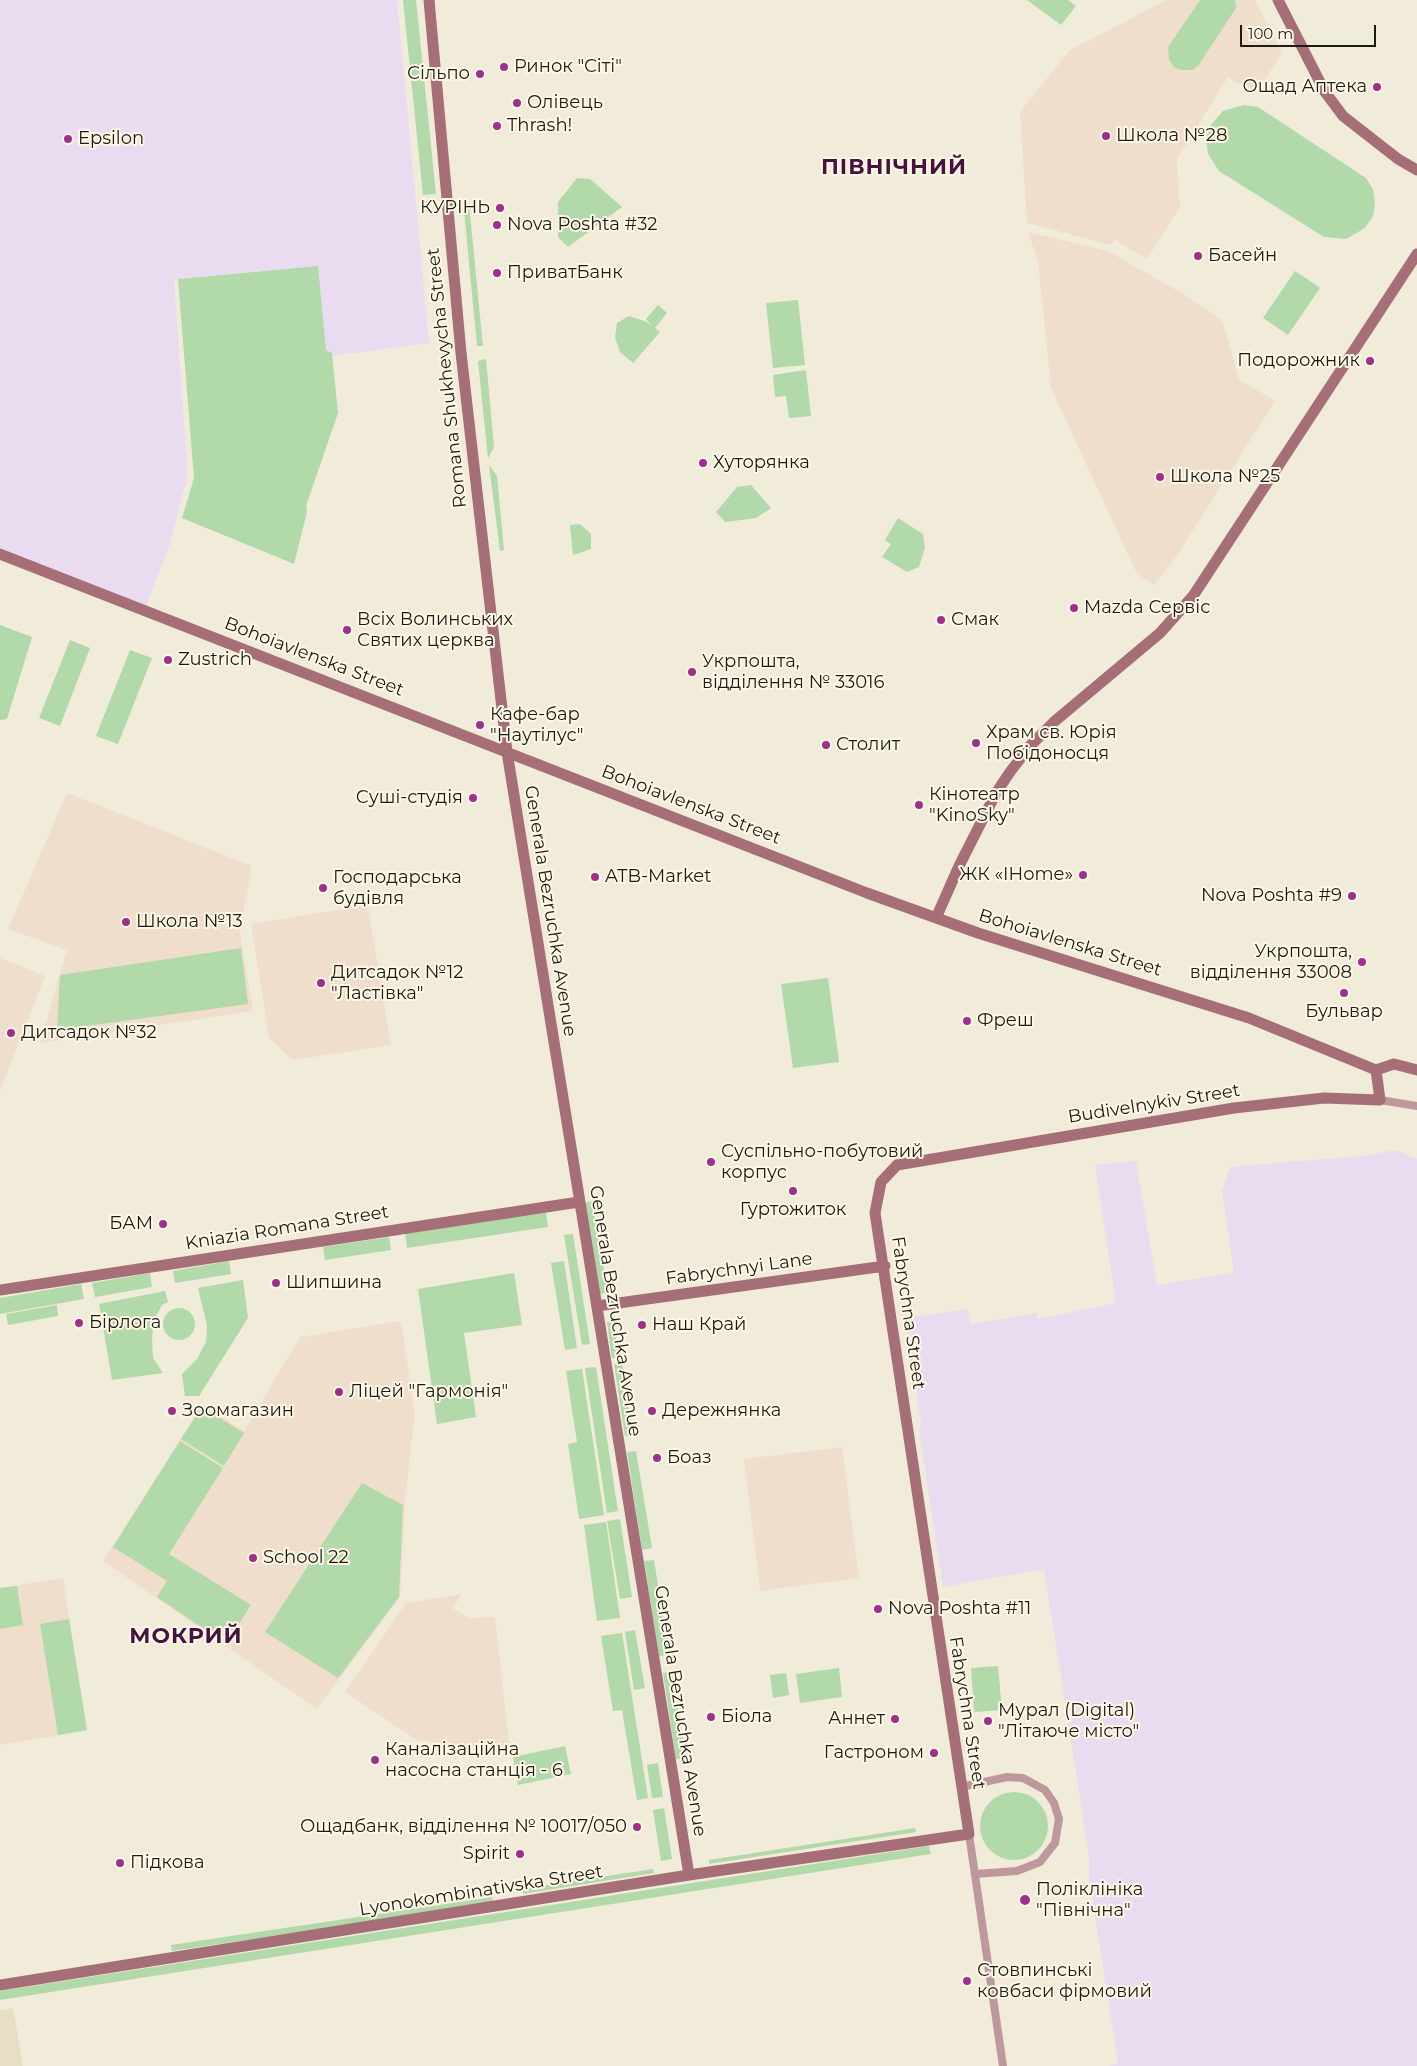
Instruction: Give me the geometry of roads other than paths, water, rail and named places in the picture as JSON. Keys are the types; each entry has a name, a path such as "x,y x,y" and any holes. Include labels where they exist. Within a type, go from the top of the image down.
{"street":[{"name":"Romana Shukhevycha Street","path":"429,0 461,353 507,752"},
{"path":"1278,0 1325,92 1343,116 1398,159 1417,170"},
{"path":"936,918 963,858 1010,772 1030,746 1055,721 1160,633 1194,596 1417,254"},
{"name":"Bohoiavlenska Street","path":"0,554 936,918 1249,1018 1376,1070"},
{"name":"Generala Bezruchka Avenue","path":"507,752 689,1875"},
{"path":"1380,1100 1376,1070 1394,1064 1417,1070"},
{"name":"Budivelnykiv Street","path":"898,1165 1234,1108 1324,1098 1380,1100 1417,1106"},
{"name":"Fabrychna Street","path":"898,1165 881,1182 875,1213 885,1266 928,1573 1003,2066"},
{"name":"Kniazia Romana Street","path":"0,1290 579,1202"},
{"name":"Fabrychnyi Lane","path":"597,1306 885,1266"},
{"path":"961,1787 1007,1778 1023,1778 1038,1785 1050,1796 1059,1819 1055,1843 1040,1862 1017,1871 975,1874"},
{"name":"Lyonokombinativska Street","path":"0,1985 689,1875 969,1834"}],"place":[{"name":"Ринок \"Сіті\"","path":"504,67"},
{"name":"Сільпо","path":"480,74"},
{"name":"Ощад Аптека","path":"1377,87"},
{"name":"Олівець","path":"517,103"},
{"name":"Thrash!","path":"497,126"},
{"name":"Школа №28","path":"1106,136"},
{"name":"Epsilon","path":"68,139"},
{"name":"КУРІНЬ","path":"500,208"},
{"name":"Nova Poshta #32","path":"497,225"},
{"name":"Басейн","path":"1198,256"},
{"name":"ПриватБанк","path":"497,273"},
{"name":"Подорожник","path":"1370,361"},
{"name":"Хуторянка","path":"703,463"},
{"name":"Школа №25","path":"1160,477"},
{"name":"Mazda Сервіс","path":"1074,608"},
{"name":"Смак","path":"941,620"},
{"name":"Всіх Волинських Святих церква","path":"347,630"},
{"name":"Zustrich","path":"168,660"},
{"name":"Укрпошта, відділення № 33016","path":"692,672"},
{"name":"Кафе-бар \"Наутілус\"","path":"480,725"},
{"name":"Храм св. Юрія Побідоносця","path":"976,743"},
{"name":"Столит","path":"826,745"},
{"name":"Суші-студія","path":"473,798"},
{"name":"Кінотеатр \"KinoSky\"","path":"919,805"},
{"name":"ЖК «IHome»","path":"1083,875"},
{"name":"ATB-Market","path":"595,877"},
{"name":"Господарська будівля","path":"323,888"},
{"name":"Nova Poshta #9","path":"1352,896"},
{"name":"Школа №13","path":"126,922"},
{"name":"Укрпошта, відділення 33008","path":"1362,962"},
{"name":"Дитсадок №12 \"Ластівка\"","path":"321,983"},
{"name":"Бульвар","path":"1344,993"},
{"name":"Фреш","path":"967,1021"},
{"name":"Дитсадок №32","path":"11,1033"},
{"name":"Суспільно-побутовий корпус","path":"711,1162"},
{"name":"Гуртожиток","path":"793,1191"},
{"name":"БАМ","path":"163,1224"},
{"name":"Шипшина","path":"276,1283"},
{"name":"Бірлога","path":"79,1323"},
{"name":"Наш Край","path":"642,1325"},
{"name":"Ліцей \"Гармонія\"","path":"339,1392"},
{"name":"Зоомагазин","path":"172,1411"},
{"name":"Дережнянка","path":"652,1411"},
{"name":"Боаз","path":"657,1458"},
{"name":"School 22","path":"253,1558"},
{"name":"Nova Poshta #11","path":"878,1609"},
{"name":"Біола","path":"711,1717"},
{"name":"Аннет","path":"895,1719"},
{"name":"Мурал (Digital) \"Літаюче місто\"","path":"988,1721"},
{"name":"Гастроном","path":"934,1753"},
{"name":"Каналізаційна насосна станція - 6","path":"375,1760"},
{"name":"Ощадбанк, відділення № 10017/050","path":"637,1827"},
{"name":"Spirit","path":"520,1854"},
{"name":"Підкова","path":"120,1863"},
{"name":"Поліклініка \"Північна\"","path":"1025,1900"},
{"name":"Стовпинські ковбаси фірмовий","path":"967,1981"}],"district":[{"name":"ПІВНІЧНИЙ","path":"894,168"},
{"name":"МОКРИЙ","path":"186,1637"}]}
